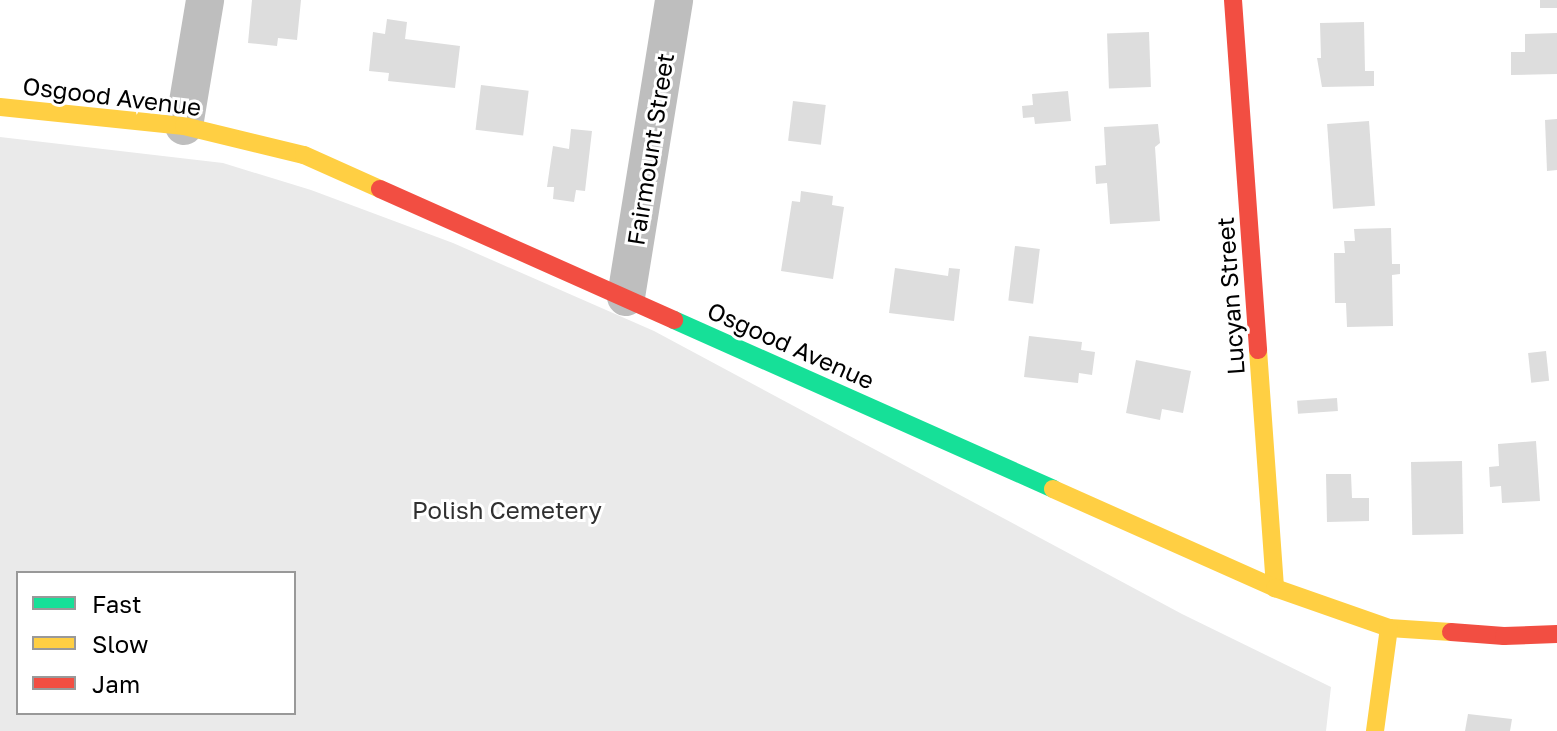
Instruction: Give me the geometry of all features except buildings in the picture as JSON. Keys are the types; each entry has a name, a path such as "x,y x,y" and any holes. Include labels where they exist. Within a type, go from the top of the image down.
{"street":[{"path":"184,126 205,0"},
{"name":"Fairmount Street","path":"626,297 674,0"},
{"name":"Lucyan Street","path":"1233,0 1275,588"},
{"name":"Osgood Avenue","path":"0,107 184,126 304,155 1275,588 1389,628 1504,636 1557,634"},
{"path":"1375,731 1389,628"}],"green space":[{"name":"Polish Cemetery","path":"0,137 223,163 311,190 453,243 654,331 1182,614 1331,687 1326,731 0,731"}],"traffic: fast":[{"path":"674,320 1053,489"}],"traffic: slow":[{"path":"0,107 184,126 304,155 380,189"},
{"path":"1258,350 1275,588"},
{"path":"1053,489 1275,588 1389,628 1451,632"},
{"path":"1375,731 1389,628"}],"traffic: jam":[{"path":"1233,0 1258,350"},
{"path":"380,189 674,320"},
{"path":"1451,632 1504,636 1557,634"}]}
